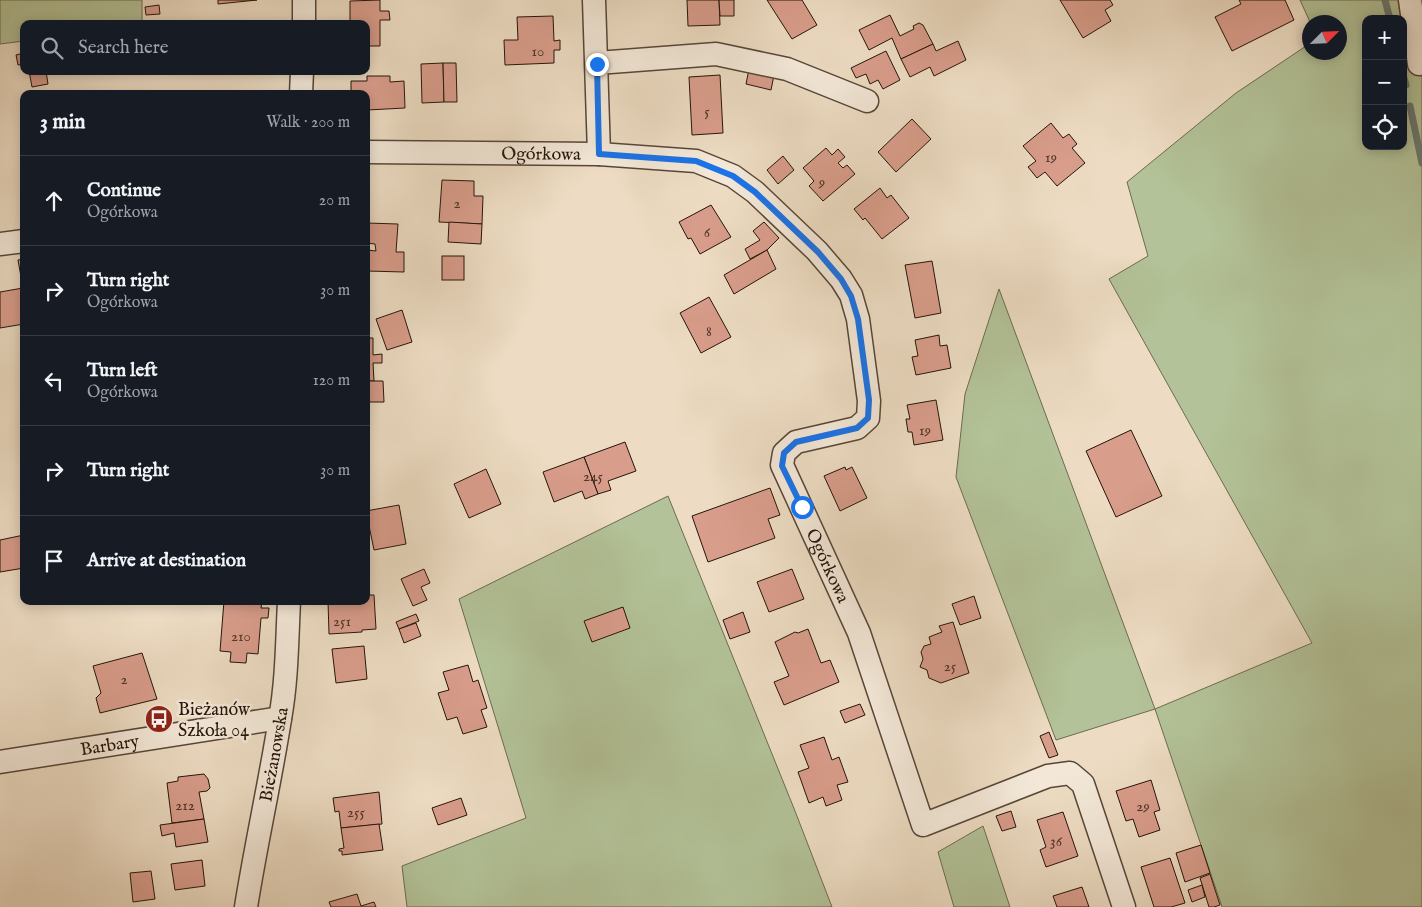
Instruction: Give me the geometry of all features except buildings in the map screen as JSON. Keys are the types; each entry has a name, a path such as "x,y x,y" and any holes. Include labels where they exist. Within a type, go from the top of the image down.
{"street":[{"path":"304,0 304,20"},
{"path":"594,0 599,154"},
{"path":"1410,0 1419,64"},
{"path":"597,64 716,54 787,69 867,101"},
{"path":"301,90 302,75"},
{"name":"Ogórkowa","path":"370,152 599,154 696,161 733,176 755,192 818,252 841,279 851,296 858,319 869,400 868,418 857,428 796,442 784,453 782,466 859,633 923,825 1048,776 1070,773 1083,784 1124,907"},
{"path":"0,244 20,242"},
{"name":"Bieżanowska","path":"246,907 280,718 290,605"},
{"name":"Barbary","path":"0,762 280,718"}],"green space":[{"path":"0,0 142,0 142,20 20,20 20,42 0,44"},
{"path":"1300,0 1419,0 1422,23 1422,907 1222,907 1155,709 1312,643 1109,279 1148,256 1127,182 1236,93 1302,49 1302,60 1347,60 1347,15 1307,15"},
{"path":"999,289 1155,709 1056,740 956,477 965,394"},
{"path":"668,496 832,907 407,907 402,866 526,818 459,599"},
{"path":"983,826 1010,907 954,907 938,852"}],"waterway":[{"path":"1385,0 1389,15"},
{"path":"1410,106 1422,163"}],"place":[{"name":"Bieżanów Szkoła 04","path":"159,719"}],"route":[{"path":"597,64 599,154 696,161 733,176 755,192 818,252 841,279 851,296 858,319 869,400 868,418 857,428 796,442 784,453 782,466 802,507"}]}
